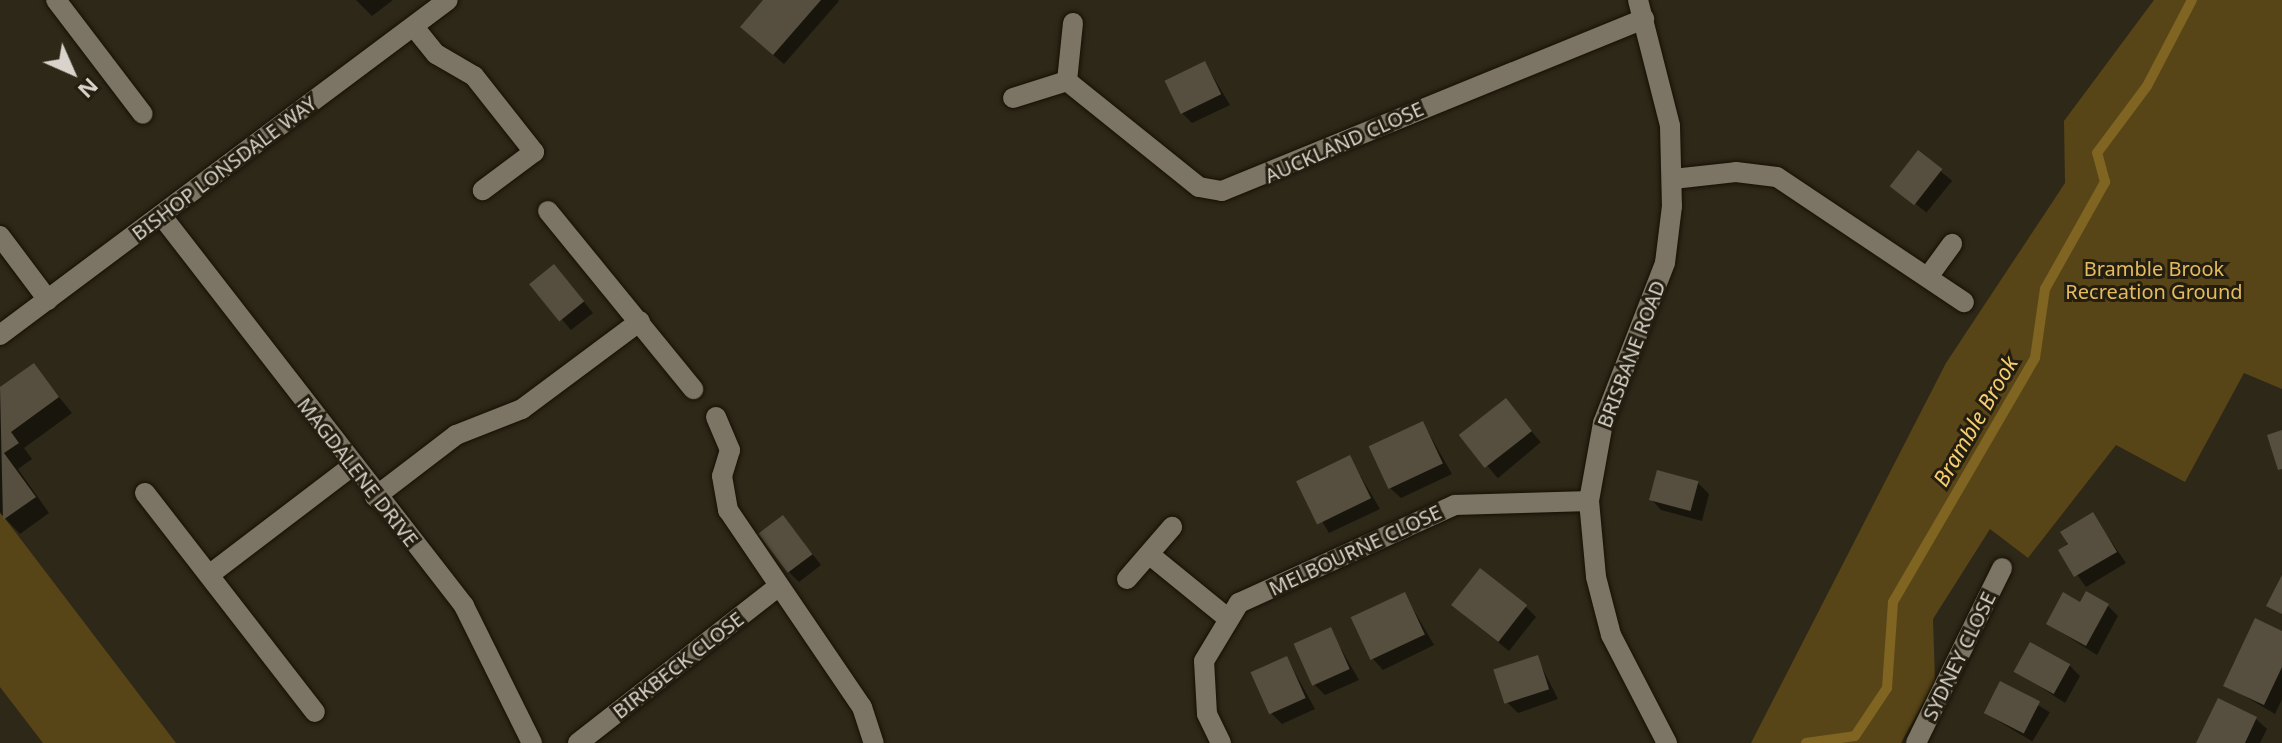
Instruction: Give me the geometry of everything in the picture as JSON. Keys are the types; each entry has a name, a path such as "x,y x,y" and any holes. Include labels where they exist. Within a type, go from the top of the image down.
{"street":[{"path":"56,0 143,114"},
{"name":"BISHOP LONSDALE WAY","path":"0,335 448,0"},
{"name":"AUCKLAND CLOSE","path":"1067,81 1199,187 1222,191 1641,10"},
{"name":"BRISBANE ROAD","path":"1641,10 1662,82 1673,179 1665,263 1603,423 1589,501 1611,635 1667,743"},
{"path":"1013,98 1067,81 1073,23"},
{"path":"414,27 436,54 474,76 534,152 483,190"},
{"path":"1673,179 1736,172 1777,177 1964,302"},
{"path":"548,211 693,389"},
{"name":"MAGDALENE DRIVE","path":"161,215 375,497 464,606 532,743"},
{"path":"0,236 48,300"},
{"path":"1928,277 1952,244"},
{"path":"375,497 456,435 522,409 640,321"},
{"path":"716,417 730,450 722,476 728,510 862,707 874,743"},
{"path":"209,575 352,466"},
{"path":"145,493 315,712"},
{"name":"MELBOURNE CLOSE","path":"1225,616 1436,511 1589,501"},
{"path":"1127,579 1172,527"},
{"path":"1150,555 1225,616 1204,661 1203,688 1221,743"},
{"name":"SYDNEY CLOSE","path":"1916,743 2002,568"},
{"name":"BIRKBECK CLOSE","path":"578,743 778,587"}],"green space":[{"name":"Bramble Brook Recreation Ground","path":"2154,0 2282,0 2282,389 2244,373 2185,482 2116,445 2028,558 1990,529 1933,619 1935,681 1901,743 1751,743 1946,363 2065,183 2064,121"},
{"path":"0,512 176,743 43,743 0,687"}],"building":[{"path":"763,0 821,0 773,55 740,27"},
{"path":"1205,61 1221,94 1181,114 1165,81"},
{"path":"1918,150 1942,169 1914,205 1890,186"},
{"path":"554,264 584,301 559,321 529,284"},
{"path":"34,363 59,397 11,432 19,443 4,453 36,497 3,520 0,387"},
{"path":"1506,398 1532,431 1485,468 1459,435"},
{"path":"1423,421 1443,464 1388,489 1369,446"},
{"path":"2282,430 2282,469 2278,470 2267,435"},
{"path":"1350,455 1371,498 1317,524 1296,481"},
{"path":"1657,470 1699,481 1691,511 1649,500"},
{"path":"2093,512 2117,552 2074,577 2058,550 2068,544 2060,532"},
{"path":"783,515 812,554 788,573 758,534"},
{"path":"1480,568 1527,605 1498,642 1451,605"},
{"path":"2282,575 2282,614 2266,606"},
{"path":"2086,591 2109,604 2086,646 2046,624 2063,592 2080,602"},
{"path":"1405,592 1425,635 1370,660 1351,617"},
{"path":"2255,618 2282,631 2282,667 2264,705 2223,686"},
{"path":"1331,627 1350,669 1312,686 1294,644"},
{"path":"2030,642 2070,664 2054,694 2014,672"},
{"path":"1538,655 1549,689 1504,704 1493,670"},
{"path":"1287,656 1306,698 1269,714 1250,672"},
{"path":"2000,681 2040,701 2024,734 1984,713"},
{"path":"2218,698 2257,717 2245,743 2196,743"}],"waterway":[{"name":"Bramble Brook","path":"1806,743 1855,736 1887,688 1893,602 2035,358 2045,289 2105,182 2097,153 2147,86 2192,0"}]}
